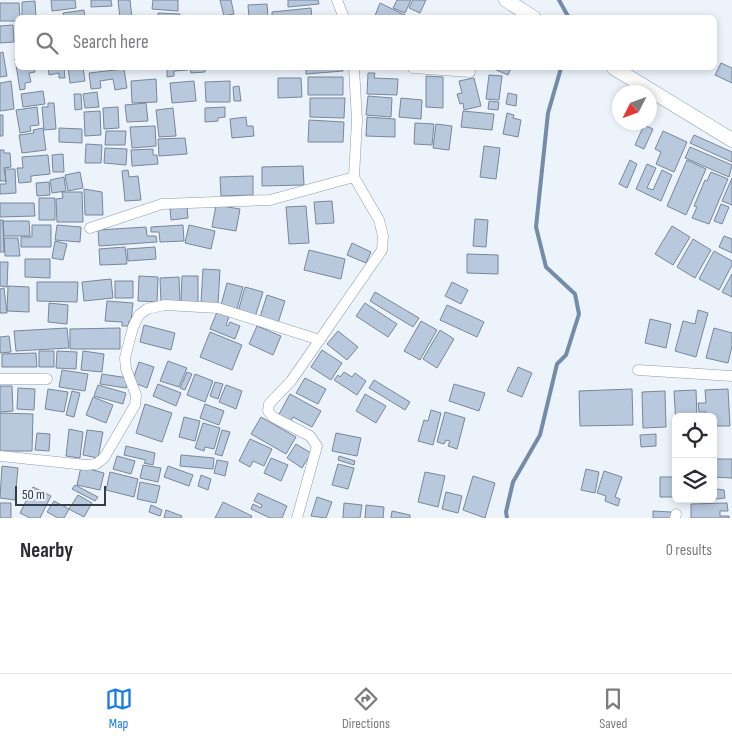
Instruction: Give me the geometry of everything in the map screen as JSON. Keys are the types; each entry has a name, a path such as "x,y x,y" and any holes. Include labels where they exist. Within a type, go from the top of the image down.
{"main road":[{"path":"506,0 529,15"},
{"path":"617,70 732,140"}],"street":[{"path":"337,0 343,15"},
{"path":"297,518 317,446 310,436 273,417 268,412 269,404 291,381 382,250 379,220 354,177 357,120 354,70"},
{"path":"442,70 470,72"},
{"path":"90,228 162,204 270,200 354,177"},
{"path":"0,456 86,465 96,464 104,458 135,405 136,394 126,369 125,358 133,327 139,315 147,309 165,305 218,308 320,340"},
{"path":"638,370 732,376"},
{"path":"0,379 47,379"}],"building":[{"path":"51,0 75,0 76,8 52,11"},
{"path":"91,0 111,0 112,6 91,7"},
{"path":"118,0 130,0 132,15 120,15"},
{"path":"153,0 178,0 178,11 152,9"},
{"path":"220,0 231,0 234,14 224,15"},
{"path":"288,0 318,0 319,4 288,7"},
{"path":"397,0 411,0 405,13 393,8"},
{"path":"413,0 426,0 420,13 409,8"},
{"path":"35,1 36,15 22,15 22,2"},
{"path":"0,3 19,3 20,15 15,15 15,21 0,21"},
{"path":"380,3 405,15 375,15"},
{"path":"267,4 268,15 249,15 248,5"},
{"path":"311,8 312,15 272,15 272,12"},
{"path":"84,10 85,15 63,15 63,13"},
{"path":"158,13 180,14 180,15 158,15"},
{"path":"13,25 14,42 0,43 0,26"},
{"path":"3,52 7,76 0,77 0,53"},
{"path":"721,63 732,68 732,83 715,75"},
{"path":"17,70 34,70 35,72 29,73 31,82 25,83 25,89 20,90"},
{"path":"48,70 64,70 65,78 59,78 59,73 49,75"},
{"path":"68,70 83,70 85,81 70,83"},
{"path":"124,70 127,88 115,90 113,79 100,81 101,88 91,89 89,73"},
{"path":"167,70 188,70 174,71 174,76 167,77"},
{"path":"190,70 205,70 205,72 191,73"},
{"path":"306,70 343,70 343,71 306,74"},
{"path":"496,70 510,70 508,75"},
{"path":"368,73 375,73 374,78 398,79 397,95 367,94"},
{"path":"489,75 502,76 499,100 486,99"},
{"path":"426,76 443,77 443,108 426,107"},
{"path":"308,77 343,77 343,95 308,95"},
{"path":"278,78 301,78 302,97 278,98"},
{"path":"474,78 481,106 464,110 463,103 460,104 457,94 462,93 459,81"},
{"path":"156,79 157,102 132,103 131,81"},
{"path":"11,81 14,109 0,111 0,83"},
{"path":"194,81 196,101 172,103 170,83"},
{"path":"230,81 230,102 206,102 205,82"},
{"path":"239,86 241,101 234,101 233,87"},
{"path":"43,91 45,104 23,107 21,94"},
{"path":"97,92 99,107 85,108 83,94"},
{"path":"508,93 517,95 516,106 506,104"},
{"path":"74,94 81,94 82,109 75,110"},
{"path":"368,96 392,98 391,117 366,115"},
{"path":"310,98 345,98 344,118 310,117"},
{"path":"401,98 422,100 421,119 399,117"},
{"path":"489,101 499,102 498,110 488,109"},
{"path":"48,103 54,103 56,129 44,130 42,107 48,107"},
{"path":"146,103 148,121 127,122 125,105"},
{"path":"37,107 39,125 30,126 31,131 20,133 16,110"},
{"path":"118,107 119,128 104,129 103,108"},
{"path":"225,107 225,117 218,118 218,121 205,122 205,108"},
{"path":"173,108 176,136 159,137 156,110"},
{"path":"100,111 101,135 85,136 84,112"},
{"path":"463,111 494,114 492,130 461,127"},
{"path":"507,113 514,115 513,118 521,120 518,137 503,134"},
{"path":"0,115 3,115 3,136 0,136"},
{"path":"246,117 247,126 253,126 254,136 232,138 230,119"},
{"path":"367,117 395,119 395,137 366,136"},
{"path":"309,120 344,122 343,142 308,142"},
{"path":"415,123 434,124 432,145 414,144"},
{"path":"436,124 452,126 449,150 433,148"},
{"path":"155,126 156,146 132,148 130,127"},
{"path":"43,128 46,150 22,153 19,135 34,133 33,130"},
{"path":"59,128 82,129 82,143 59,142"},
{"path":"642,130 653,130 644,149 635,145"},
{"path":"106,131 126,131 125,145 105,145"},
{"path":"663,131 687,142 674,172 656,164 661,152 655,149"},
{"path":"694,135 732,152 732,162 690,143"},
{"path":"185,138 187,154 159,156 158,139"},
{"path":"86,144 102,145 101,163 85,163"},
{"path":"484,146 500,148 496,179 480,177"},
{"path":"690,147 732,165 729,177 685,158"},
{"path":"105,148 127,149 126,165 104,163"},
{"path":"153,149 153,155 157,155 158,164 132,166 131,150"},
{"path":"0,150 4,150 4,153 10,153 11,167 4,168 6,181 0,181"},
{"path":"63,154 64,172 53,172 52,155"},
{"path":"48,155 50,174 31,176 31,182 19,183 17,168 23,168 22,157"},
{"path":"630,160 637,164 627,188 619,184"},
{"path":"687,160 706,169 686,215 667,206"},
{"path":"647,164 656,168 647,188 653,190 662,170 672,175 661,201 636,189"},
{"path":"303,166 304,185 262,186 262,167"},
{"path":"5,169 15,169 16,193 0,194 0,184 6,184"},
{"path":"128,170 129,177 138,176 141,200 125,201 122,171"},
{"path":"80,172 83,188 68,191 65,175"},
{"path":"711,172 728,179 709,224 692,218 697,207 694,206 705,180 707,181"},
{"path":"253,176 253,195 221,196 220,177"},
{"path":"64,177 66,191 52,193 50,180"},
{"path":"732,178 732,205 722,201"},
{"path":"49,182 50,195 37,196 36,183"},
{"path":"84,189 102,192 103,215 85,215"},
{"path":"62,192 82,192 83,222 57,222 56,199 63,198"},
{"path":"39,198 55,198 55,220 39,220"},
{"path":"332,201 334,223 316,224 314,202"},
{"path":"0,203 34,203 35,216 0,217"},
{"path":"721,204 729,207 722,224 714,221"},
{"path":"216,205 240,209 236,231 212,227"},
{"path":"306,206 309,243 289,244 286,207"},
{"path":"187,207 188,218 171,220 170,209"},
{"path":"475,219 488,220 486,247 473,246"},
{"path":"0,220 3,220 4,252 0,252"},
{"path":"3,221 29,221 30,236 4,236"},
{"path":"32,225 51,225 51,247 21,247 21,237 32,237"},
{"path":"57,225 81,227 80,242 55,240"},
{"path":"183,225 184,241 160,242 159,232 151,232 151,227"},
{"path":"189,225 215,231 211,249 185,243"},
{"path":"672,226 690,237 673,265 655,254"},
{"path":"146,227 147,236 156,236 157,242 99,246 98,230"},
{"path":"724,236 732,239 732,253 719,247"},
{"path":"4,238 18,238 20,256 5,256"},
{"path":"693,239 711,250 695,278 677,267"},
{"path":"55,241 67,244 63,260 52,258"},
{"path":"352,243 371,252 366,263 347,255"},
{"path":"125,247 127,264 100,265 99,249"},
{"path":"155,247 156,259 128,261 127,249"},
{"path":"309,250 345,259 341,279 304,270"},
{"path":"714,251 732,261 732,265 719,290 699,279"},
{"path":"467,254 498,255 498,274 467,273"},
{"path":"25,259 50,259 50,278 25,277"},
{"path":"0,262 8,262 7,287 0,286"},
{"path":"203,269 220,270 218,304 201,303"},
{"path":"732,274 732,297 722,292"},
{"path":"139,276 158,277 157,302 138,301"},
{"path":"182,276 198,276 198,302 181,302"},
{"path":"179,277 180,302 161,303 160,278"},
{"path":"111,279 113,298 84,301 82,282"},
{"path":"115,281 133,281 133,298 115,298"},
{"path":"37,282 78,282 77,302 37,301"},
{"path":"452,282 468,290 461,304 445,296"},
{"path":"227,283 243,287 237,309 221,305"},
{"path":"8,286 29,287 29,312 7,311"},
{"path":"245,287 263,292 255,317 238,312"},
{"path":"4,288 7,313 0,313 0,289"},
{"path":"375,292 419,318 413,327 370,301"},
{"path":"267,295 285,301 278,323 260,317"},
{"path":"107,301 133,303 131,321 129,321 128,326 122,326 122,322 105,321"},
{"path":"49,303 68,305 67,324 48,322"},
{"path":"365,303 397,324 388,337 356,316"},
{"path":"447,305 484,322 477,337 440,320"},
{"path":"698,310 708,313 696,357 675,351 683,321 695,324"},
{"path":"217,312 229,317 226,325 228,326 230,322 240,326 235,339 210,329"},
{"path":"650,319 671,324 666,348 645,343"},
{"path":"421,321 437,330 420,360 404,351"},
{"path":"144,325 175,333 171,350 140,342"},
{"path":"257,326 281,336 273,355 249,344"},
{"path":"67,328 69,348 16,351 14,331"},
{"path":"120,328 120,349 70,349 70,329"},
{"path":"714,328 732,333 732,346 728,363 706,358"},
{"path":"440,330 454,339 437,368 423,359"},
{"path":"338,331 358,347 347,360 327,344"},
{"path":"210,332 242,345 232,370 200,357"},
{"path":"9,336 11,352 0,353 0,337"},
{"path":"322,350 342,363 331,380 311,367"},
{"path":"39,351 54,351 54,367 39,367"},
{"path":"57,351 77,352 76,369 56,368"},
{"path":"83,351 104,354 102,372 81,370"},
{"path":"36,353 37,367 2,367 2,354"},
{"path":"168,361 187,368 179,387 160,381"},
{"path":"139,362 154,367 147,388 132,382"},
{"path":"518,367 532,373 522,397 507,391"},
{"path":"62,370 88,374 85,391 59,387"},
{"path":"187,372 192,374 185,390 180,388"},
{"path":"344,372 352,377 355,373 366,381 357,395 334,380"},
{"path":"102,374 128,378 126,388 100,384"},
{"path":"195,374 213,381 205,402 187,395"},
{"path":"305,378 326,389 318,404 296,393"},
{"path":"374,380 410,402 405,410 369,388"},
{"path":"215,382 223,384 218,399 210,396"},
{"path":"158,384 181,393 176,406 153,396"},
{"path":"454,384 485,393 479,411 449,401"},
{"path":"98,385 126,393 123,404 94,396"},
{"path":"226,385 242,391 236,409 219,402"},
{"path":"0,386 12,386 13,411 0,412"},
{"path":"18,388 35,389 34,410 17,409"},
{"path":"48,389 68,392 64,412 45,409"},
{"path":"632,389 633,425 580,426 579,391"},
{"path":"728,389 730,426 717,426 717,413 699,412 698,403 706,403 705,390"},
{"path":"696,390 697,413 675,413 674,391"},
{"path":"72,391 80,393 74,417 66,415"},
{"path":"665,391 666,427 643,428 642,392"},
{"path":"290,394 321,411 312,427 293,417 290,422 278,416"},
{"path":"365,394 386,406 376,423 356,411"},
{"path":"93,397 113,405 106,423 86,415"},
{"path":"145,404 172,413 162,442 136,433"},
{"path":"205,404 224,411 219,425 200,418"},
{"path":"431,410 441,413 433,445 418,441 424,420 428,421"},
{"path":"445,412 465,418 457,449 448,446 450,441 446,440 444,444 437,442"},
{"path":"0,413 33,414 32,451 0,451"},
{"path":"184,417 200,421 195,441 179,437"},
{"path":"261,417 296,437 286,454 251,434"},
{"path":"203,423 220,428 214,449 205,447 204,451 195,448"},
{"path":"69,429 83,432 80,458 66,456"},
{"path":"87,430 103,432 98,458 83,455"},
{"path":"222,430 230,432 222,456 215,454"},
{"path":"37,433 50,434 49,451 35,450"},
{"path":"336,433 361,438 357,456 332,451"},
{"path":"656,434 656,446 641,447 640,435"},
{"path":"250,439 272,449 264,466 253,461 250,467 239,461"},
{"path":"296,444 311,453 302,468 287,458"},
{"path":"126,446 155,453 153,465 144,463 146,460 124,455"},
{"path":"181,455 214,458 213,469 180,466"},
{"path":"117,456 135,461 131,474 113,469"},
{"path":"339,456 355,461 354,465 338,460"},
{"path":"271,458 288,465 281,481 264,473"},
{"path":"717,459 732,459 732,478 717,477"},
{"path":"217,460 228,462 225,476 214,473"},
{"path":"338,464 354,468 348,489 332,485"},
{"path":"143,465 161,468 158,482 140,478"},
{"path":"2,466 18,468 15,500 0,498"},
{"path":"168,466 193,475 189,486 164,477"},
{"path":"81,467 104,473 100,490 77,485"},
{"path":"586,469 599,472 595,493 581,490"},
{"path":"604,471 622,477 615,497 620,499 618,506 605,501 606,496 597,493"},
{"path":"110,472 138,479 134,497 106,490"},
{"path":"425,472 445,476 438,507 418,502"},
{"path":"201,475 211,479 208,490 198,486"},
{"path":"473,476 495,483 485,518 463,510"},
{"path":"660,477 672,477 672,497 660,497"},
{"path":"140,482 160,486 156,503 137,499"},
{"path":"75,485 98,497 95,501 72,489"},
{"path":"33,487 51,496 40,518 30,518 20,513"},
{"path":"717,489 724,490 725,498 717,499"},
{"path":"446,492 462,496 458,513 442,509"},
{"path":"258,493 287,506 282,518 270,518 251,509 253,504 261,508 262,505 254,501"},
{"path":"78,495 92,503 84,517 69,509"},
{"path":"317,497 332,502 326,518 311,516"},
{"path":"54,501 69,509 64,518 58,518 47,512"},
{"path":"223,502 252,516 251,518 215,518"},
{"path":"0,503 11,503 11,518 0,518"},
{"path":"344,503 362,505 360,518 343,518"},
{"path":"727,503 728,511 720,511 720,516 729,516 729,518 691,518 691,504"},
{"path":"151,505 162,510 160,516 149,512"},
{"path":"366,505 384,507 383,518 365,518"},
{"path":"166,510 182,516 181,518 164,518"},
{"path":"392,511 410,515 410,518 391,518"},
{"path":"653,511 671,512 671,518 653,518"}],"waterway":[{"path":"559,0 567,15"},
{"path":"507,518 506,512 513,482 540,435 557,364 566,355 579,314 575,294 546,267 536,227 548,113 560,70"}]}
